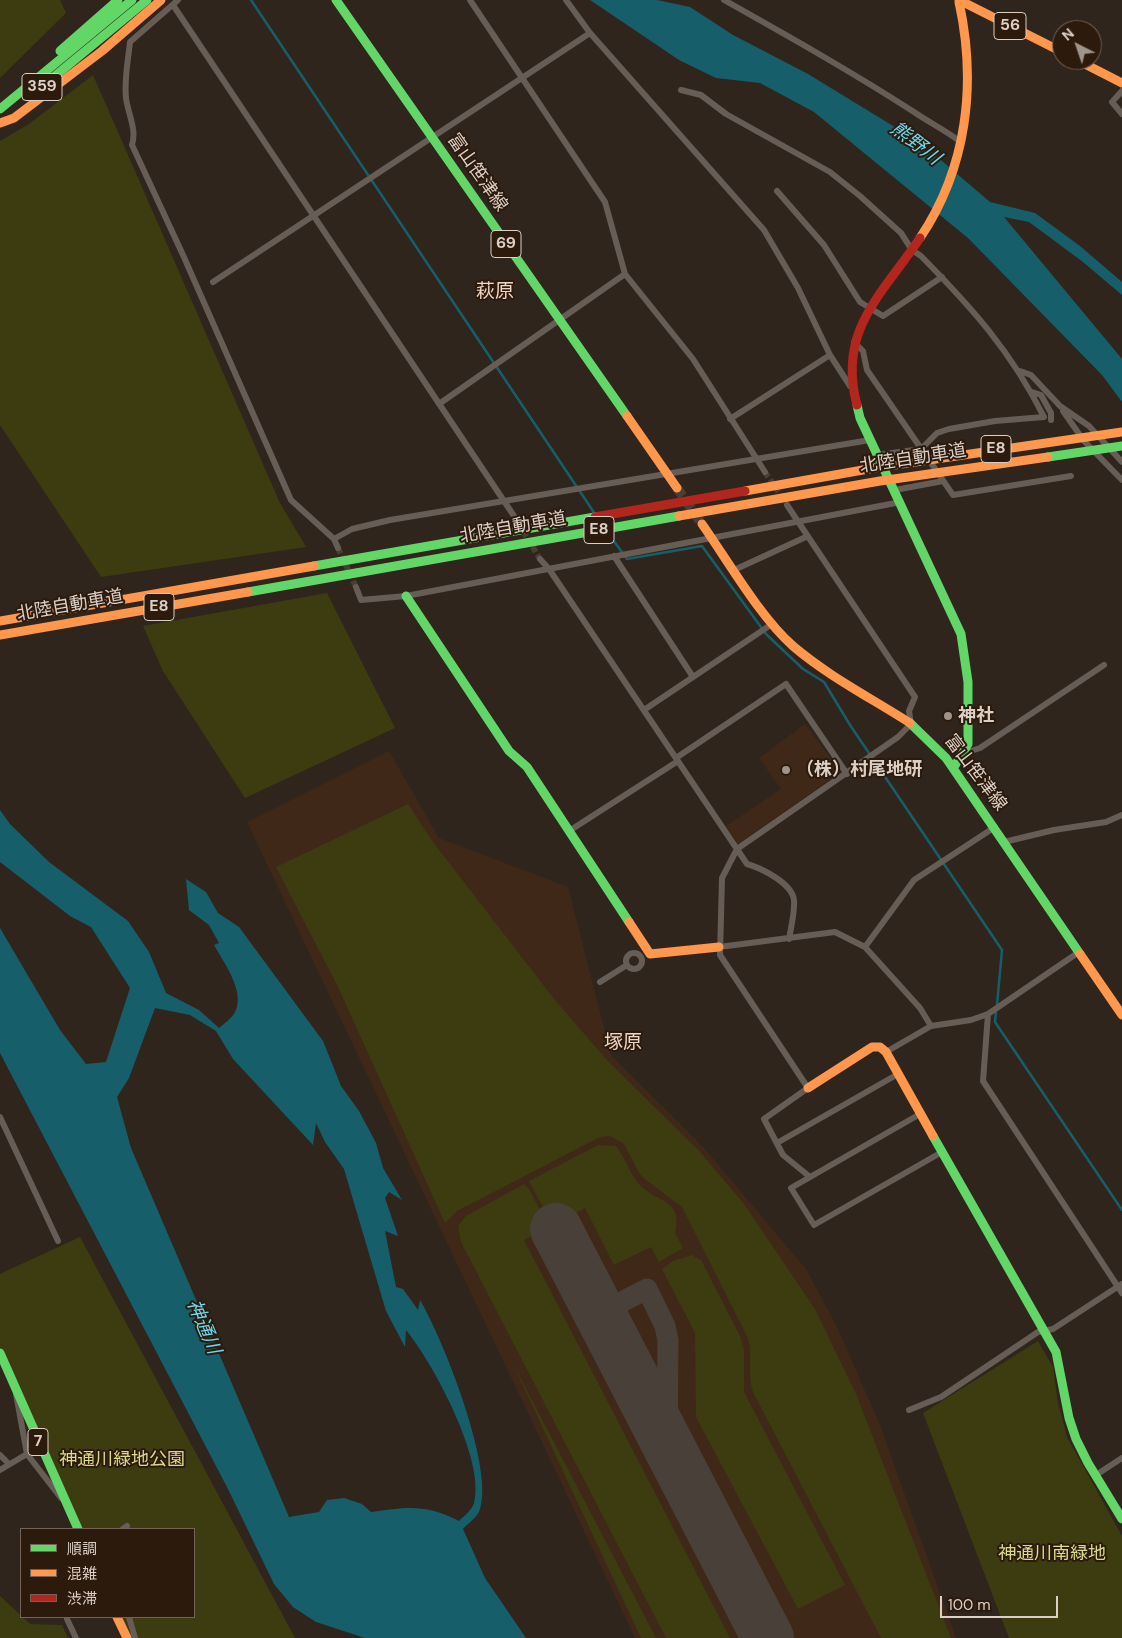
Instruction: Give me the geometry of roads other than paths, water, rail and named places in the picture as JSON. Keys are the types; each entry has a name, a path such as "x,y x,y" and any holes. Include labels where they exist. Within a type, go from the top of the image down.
{"main road":[{"path":"1,108 28,80 118,0"},
{"name":"359","path":"1,108 132,0"},
{"name":"359","path":"0,122 147,0"},
{"path":"0,122 14,118 102,50 161,0"},
{"name":"富山笹津線","path":"336,0 677,488"},
{"path":"954,767 968,744 968,682 961,634 901,502 870,440 850,386 851,352 858,328 870,306 914,248 941,202 962,145 967,104 968,62 957,1"},
{"name":"56","path":"957,1 1052,47"},
{"path":"1097,70 1122,82"},
{"name":"北陸自動車道","path":"0,621 874,468 1122,432"},
{"name":"北陸自動車道","path":"0,635 880,481 1055,454 1122,446"},
{"name":"富山笹津線","path":"702,524 772,624 792,645 815,664 911,724 929,739 954,767 1079,952 1119,1005 1122,1015"},
{"path":"406,596 509,751 527,767 569,830 644,954 719,947"},
{"path":"808,1088 872,1047 880,1047 886,1052 1044,1330 1062,1369 1073,1429 1096,1475 1122,1519"},
{"name":"7","path":"0,1353 78,1528"},
{"path":"118,1618 127,1638"}],"street":[{"path":"178,0 130,42 126,100 135,136 132,145 183,255 291,500 334,539 338,548"},
{"path":"470,0 605,202 625,274 693,359 765,472"},
{"path":"566,0 590,33 764,230 798,288 830,355 850,386"},
{"path":"724,0 861,78 931,124 946,130 962,145"},
{"path":"172,5 514,516"},
{"path":"213,282 590,33"},
{"path":"681,90 701,95 726,114 830,172 888,221 973,309 1020,371 1044,417 949,428 938,433 921,449 878,455"},
{"path":"1122,91 1112,102 1122,114"},
{"path":"777,191 824,245 860,302 870,306 883,316 942,277"},
{"path":"439,404 625,274"},
{"path":"854,342 863,351 867,370 953,495 1071,476"},
{"path":"730,419 830,355"},
{"path":"1020,371 1031,375 1060,406 1084,441 1122,480"},
{"path":"1032,392 1041,395 1052,413 1051,420"},
{"path":"1060,406 1089,426 1122,462"},
{"path":"334,539 352,529 390,520 870,440"},
{"path":"895,490 944,481"},
{"path":"356,587 361,600 406,596 901,502"},
{"path":"787,505 915,697 909,711 911,724 898,737 737,849 722,878 720,955 808,1088 764,1119 783,1154 810,1177"},
{"path":"734,570 808,536"},
{"path":"614,556 693,677"},
{"path":"540,559 549,569 747,864 764,869 790,890 794,900 789,939"},
{"path":"644,710 772,624"},
{"path":"962,754 980,748 1104,665"},
{"path":"569,830 786,684 847,774"},
{"path":"1004,842 1054,830 1106,822 1122,815"},
{"path":"865,947 914,880 994,827"},
{"path":"719,947 836,932 865,947 920,1008 931,1026"},
{"path":"886,1052 931,1026 971,1020 988,1014 1079,952"},
{"path":"630,954 644,954 639,967 634,969 627,966 626,958 630,954"},
{"path":"600,982 627,966"},
{"path":"988,1014 983,1081 1120,1284 1122,1293"},
{"path":"777,1143 898,1074"},
{"path":"920,1114 791,1188 814,1225 942,1152"},
{"path":"0,1117 58,1241"},
{"path":"909,1410 941,1397 1038,1332 1052,1329 1120,1284"},
{"path":"16,1391 17,1408 27,1454 65,1503"},
{"path":"0,1470 27,1454"},
{"path":"0,1455 10,1464"},
{"path":"1096,1475 1122,1458"},
{"path":"129,1618 135,1638"},
{"path":"67,1619 76,1638"}],"water":[{"name":"熊野川","path":"590,0 657,0 690,7 733,35 808,74 921,143 990,202 1035,213 1080,246 1122,282 1122,295 1083,262 1029,222 1004,217 1122,359 1122,402 1102,375 968,238 814,112 760,83 716,78 679,60"},
{"name":"神通川","path":"0,810 10,824 49,862 128,921 149,952 166,993 199,1010 219,1028 234,1014 238,997 233,978 214,945 219,943 209,925 189,910 186,879 206,892 218,913 239,927 323,1041 341,1086 359,1111 376,1143 383,1168 402,1200 389,1192 385,1198 398,1236 385,1231 396,1287 403,1289 418,1310 420,1300 441,1343 464,1403 480,1464 482,1490 479,1512 463,1529 485,1578 526,1638 365,1638 316,1622 293,1607 274,1584 228,1489 0,1053 0,928 60,1030 86,1064 106,1062 130,988 91,927 70,916 0,862","holes":["155,1008 190,1015 216,1031 233,1059 313,1145 316,1123 325,1142 344,1169 386,1311 405,1347 406,1330 430,1365 455,1413 465,1439 476,1485 473,1506 459,1521 426,1509 406,1508 371,1512 362,1504 344,1498 327,1500 319,1512 289,1517 131,1148 117,1097 129,1078"]}],"waterway":[{"path":"251,0 595,514"},
{"path":"608,533 627,559 702,546 766,634 803,669 824,682 850,725 1002,950 997,1005"},
{"path":"996,1011 995,1022 1122,1210"}],"tunnel":[{"path":"765,472 784,500"},
{"path":"677,488 702,524"},
{"path":"514,516 540,559"},
{"path":"338,548 356,587"}],"place":[{"name":"神社","path":"948,716"},
{"name":"（株）村尾地研","path":"786,770"}],"district":[{"name":"萩原","path":"495,292"},
{"name":"塚原","path":"623,1043"}],"park label":[{"name":"神通川緑地公園","path":"122,1460"},
{"name":"神通川南緑地","path":"1052,1554"}]}
